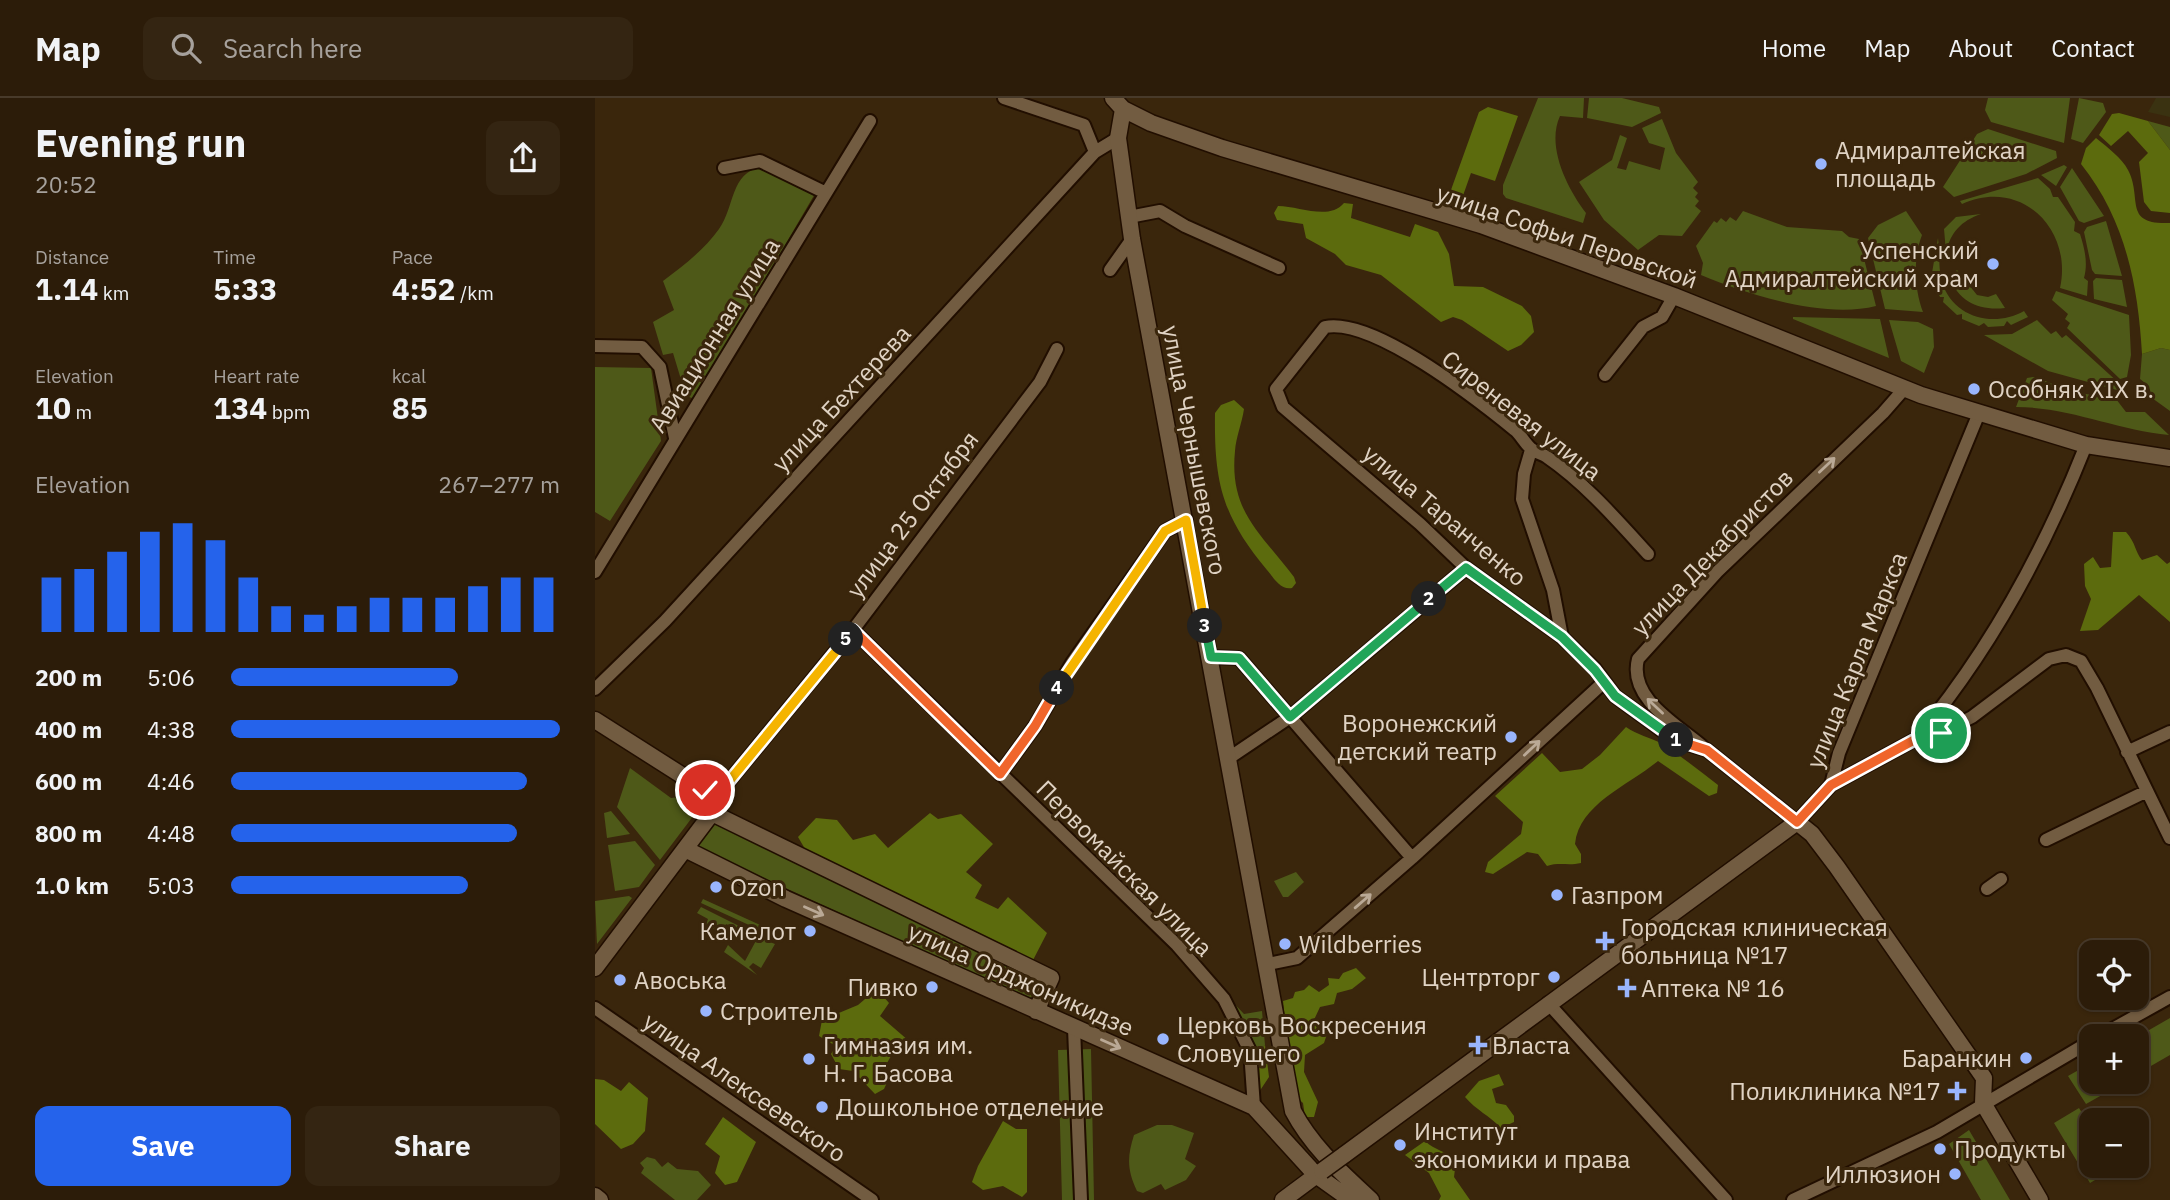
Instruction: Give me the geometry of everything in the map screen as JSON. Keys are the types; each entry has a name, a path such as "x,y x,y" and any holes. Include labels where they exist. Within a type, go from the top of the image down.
{"street":[{"path":"1004,98 1084,125 1095,152"},
{"name":"улица Чернышевского","path":"1118,103 1118,138 1132,239 1230,758 1293,1111 1305,1135 1371,1200"},
{"name":"улица Софьи Перовской","path":"1118,103 1151,123 1221,148 1481,225 1674,296 1904,388 2086,445 2170,458"},
{"name":"Авиационная улица","path":"595,572 870,121"},
{"name":"улица Бехтерева","path":"595,689 665,621 1095,152 1118,138"},
{"path":"724,168 760,161 826,193"},
{"path":"1129,217 1160,211 1185,226 1279,268"},
{"path":"1110,270 1132,239"},
{"path":"1605,375 1643,327 1661,317 1674,296"},
{"name":"Сиреневая улица","path":"1318,335 1325,327 1336,325 1355,328 1437,372 1514,429 1531,450 1546,456 1605,507 1648,554"},
{"name":"улица Таранченко","path":"1318,335 1276,389 1283,407 1420,524 1466,568 1562,637 1615,696 1675,740 1707,750 1812,834 1984,1077 1983,1103 2040,1200"},
{"path":"595,346 642,347 660,367 675,439"},
{"name":"улица 25 Октября","path":"595,968 687,850 712,808 853,630 1040,382 1057,349"},
{"name":"улица Декабристов","path":"1707,750 1649,702 1637,683 1635,671 1638,659 1645,648 1717,572 1883,413 1904,388"},
{"name":"улица Карла Маркса","path":"1319,1173 1797,822 1831,785 1839,753 1979,413"},
{"path":"1916,739 1951,697 2038,557 2086,445"},
{"path":"1531,450 1524,474 1522,499 1553,590 1562,637"},
{"path":"1000,774 1035,726 1072,663 1165,531 1186,520"},
{"path":"1230,758 1290,717 1466,568"},
{"name":"Первомайская улица","path":"853,630 1177,945 1224,999 1250,1051 1254,1107"},
{"path":"1831,785 1916,739 1941,733 1972,717 2049,659 2066,655 2081,661 2170,838"},
{"path":"1211,657 1239,658 1412,858"},
{"path":"1268,964 1297,958 1412,858 1604,682"},
{"name":"улица Орджоникидзе","path":"595,720 705,790 712,808 1051,978 1036,1011"},
{"path":"2127,752 2170,732"},
{"path":"2046,840 2145,792"},
{"name":"улица Орджоникидзе","path":"687,850 786,899 1254,1107 1319,1173 1351,1200"},
{"path":"1987,889 2001,879"},
{"path":"2149,1009 2170,997"},
{"path":"1548,1003 1726,1200"},
{"path":"2149,1009 2170,1006"},
{"name":"улица Алексеевского","path":"595,1008 872,1200"},
{"path":"2122,1024 2147,1010"},
{"path":"1074,1028 1081,1200"},
{"path":"1793,1200 1937,1132 2079,1048"},
{"path":"1283,1200 1319,1173"},
{"path":"595,1196 600,1200"}],"green space":[{"path":"1538,98 1584,98 1583,118 1560,116 1555,140 1566,179 1586,213 1583,223 1506,198 1503,194 1503,185"},
{"path":"1589,98 1622,98 1659,107 1661,113 1632,127 1587,118"},
{"path":"1988,98 2070,98 2064,143 1991,122 1985,110"},
{"path":"2079,98 2103,103 2106,112 2083,143 2071,139"},
{"path":"1488,107 1518,116 1495,181 1471,173 1460,204 1447,201 1479,112"},
{"path":"2119,113 2148,121 2170,150 2170,213 2151,211 2144,202 2139,162 2148,153 2128,131 2111,146 2099,135 2112,114"},
{"path":"1662,119 1676,153 1698,182 1693,188 1698,193 1695,197 1699,201 1695,206 1701,211 1682,236 1659,235 1638,250 1604,220 1579,182 1612,160 1620,135 1627,138 1617,168 1626,170 1629,161 1660,170 1665,148 1649,143 1642,128"},
{"path":"2148,121 2170,127 2170,150"},
{"path":"1988,129 2056,151 2057,158 2026,174 1954,197 1943,187 1977,134"},
{"path":"2096,138 2118,157 2128,170 2137,208 2145,220 2170,223 2170,350 2161,348 2142,354 2137,303 2127,253 2109,207 2081,164 2086,148"},
{"path":"2064,165 2067,167 2056,186 2041,175"},
{"path":"762,167 816,192 695,399 686,396 673,353 663,355 653,322 674,310 663,281 713,237 724,220 739,183 752,170"},
{"path":"2072,168 2104,216 2084,223 2079,221 2060,187"},
{"path":"2038,178 2050,189 2053,197 2058,197 2075,222 2074,231 2080,234 2086,267 2084,278 2088,281 2087,296 2060,288 2062,266 2058,246 2050,228 2038,214 2022,203 2004,197 1984,197 1962,204 1960,201"},
{"path":"1344,203 1353,204 1351,218 1410,237 1415,224 1438,232 1449,254 1454,286 1483,287 1522,306 1531,316 1534,332 1521,345 1508,351 1462,320 1453,317 1441,322 1381,275 1346,265 1335,254 1306,238 1303,224 1277,220 1274,213 1278,206 1322,212 1338,208"},
{"path":"1743,211 1787,227 1842,231 1849,237 1859,239 1876,306 1834,309 1787,303 1701,275 1703,263 1696,246 1714,221 1717,223 1721,218 1726,222 1730,217 1736,221"},
{"path":"1906,211 1922,235 1916,274 1923,312 1885,309 1868,238 1878,225"},
{"path":"1981,214 1958,228 1946,252 1944,229 1956,217"},
{"path":"2106,221 2122,276 2095,274 2092,270 2084,232 2087,227"},
{"path":"1938,238 1942,282 1955,304 1976,316 1988,319 2000,319 2024,311 2028,317 2011,325 2007,321 2004,326 1988,327 1984,323 1979,326 1962,319 1962,314 1957,315 1943,302 1944,297 1940,297 1933,280 1937,276 1932,273"},
{"path":"1957,270 1977,295 1988,297 1996,294 2005,308 1987,308 1965,299 1950,278"},
{"path":"2096,278 2122,280 2127,307 2094,299 2093,281"},
{"path":"2056,291 2129,315 2131,355 2127,377 2120,379 2067,328 2070,323 2065,319 2068,314 2052,300"},
{"path":"1793,319 1880,319 1889,358"},
{"path":"1889,320 1918,322 1933,329 1934,347 1924,373 1901,361"},
{"path":"2037,320 2051,334 2056,331 2062,338 2066,335 2120,384 2117,390 2048,371 1984,335 2012,334"},
{"path":"2161,348 2170,350 2170,411 2152,398 2149,386 2140,379 2142,354"},
{"path":"595,367 651,368 661,441 610,521 595,512"},
{"path":"2033,377 2080,393 2116,399 2126,412 2145,412 2169,435 2055,411 2016,407 2027,378"},
{"path":"1234,400 1244,409 1235,451 1237,490 1242,506 1259,534 1294,577 1296,583 1292,588 1278,583 1252,551 1224,497 1216,459 1215,413 1221,405"},
{"path":"2113,532 2126,532 2142,560 2157,555 2167,564 2170,562 2170,622 2139,595 2098,630 2080,631 2091,599 2085,586 2084,564 2093,557 2100,568 2111,567"},
{"path":"1626,727 1662,744 1683,759 1718,785 1717,793 1709,796 1658,761 1595,806 1579,830 1575,844 1581,854 1581,863 1547,866 1538,854 1527,852 1493,874 1485,872 1488,862 1521,834 1523,822 1495,796 1542,753 1560,772 1582,769 1600,755"},
{"path":"630,768 671,798 679,797 695,809 694,815 660,860 617,807"},
{"path":"611,811 630,834 607,838 604,813"},
{"path":"930,813 938,819 961,814 993,844 966,872 982,885 975,898 998,909 1008,897 1047,933 1031,964 808,854 798,837 816,818 837,820 853,840 875,834 888,848"},
{"path":"712,821 1040,978 1030,1000 707,852 701,853 696,845"},
{"path":"635,841 655,865 639,887 615,891 608,845"},
{"path":"1296,872 1304,882 1288,897 1283,897 1274,881"},
{"path":"629,896 632,898 597,944 595,901"},
{"path":"703,899 767,928 762,939 775,944 761,968 753,963 749,967 757,975 724,952 728,945 745,961 758,937 747,932 749,925 701,903"},
{"path":"701,907 743,928 742,931 726,924 721,933 706,925 708,919 697,913"},
{"path":"1356,968 1366,978 1352,989 1337,993 1334,1004 1320,1007 1313,1022 1327,1034 1324,1043 1305,1055 1304,1072 1318,1102 1314,1117 1305,1117 1303,1103 1298,1097 1291,1072 1283,1001 1293,998 1295,992 1304,990 1309,985 1319,992 1329,985 1328,978 1339,979 1343,973"},
{"path":"871,994 883,996 889,1003 880,1016 909,1041 906,1048 895,1049 883,1070 890,1076 884,1089 875,1094 853,1071 839,1069 831,1054 836,1046 819,1036 822,1020 858,1005"},
{"path":"1228,997 1244,1014 1262,1011 1265,1045 1254,1061"},
{"path":"2170,1018 2170,1055 2149,1067 2149,1030"},
{"path":"1265,1045 1269,1077 1257,1095 1254,1061"},
{"path":"1091,1049 1094,1200 1062,1200 1058,1050"},
{"path":"2079,1070 2079,1093 2068,1076"},
{"path":"1499,1074 1504,1085 1492,1089 1496,1103 1506,1105 1514,1116 1514,1122 1501,1128 1465,1097 1479,1081"},
{"path":"595,1079 604,1080 621,1091 629,1082 648,1098 645,1131 633,1144 621,1149 595,1124"},
{"path":"2080,1094 2104,1094 2086,1104"},
{"path":"2079,1108 2079,1165 2054,1123"},
{"path":"723,1117 756,1142 737,1182 725,1185 715,1173 720,1156 705,1144"},
{"path":"1003,1121 1016,1129 1027,1129 1027,1192 1022,1197 1003,1186 983,1190 972,1182"},
{"path":"1157,1125 1172,1125 1194,1133 1185,1159 1196,1166 1186,1180 1165,1190 1161,1184 1143,1193 1137,1191 1131,1176 1130,1150 1134,1135"},
{"path":"1969,1130 2010,1200 1981,1200 1949,1144"},
{"path":"1425,1141 1456,1161 1454,1177 1470,1200 1439,1200 1441,1196 1429,1173 1405,1155"},
{"path":"647,1157 655,1159 662,1167 668,1162 677,1169 698,1171 711,1185 697,1200 675,1200 641,1173 644,1168 640,1163"}],"sand":[{"path":"2156,98 2170,98 2170,117 2148,112"}],"place":[{"name":"Адмиралтейская площадь","path":"1821,164"},
{"name":"Успенский Адмиралтейский храм","path":"1993,264"},
{"name":"Особняк XIX в.","path":"1974,389"},
{"name":"Воронежский детский театр","path":"1511,737"},
{"name":"Ozon","path":"716,887"},
{"name":"Газпром","path":"1557,895"},
{"name":"Камелот","path":"810,931"},
{"name":"Городская клиническая больница №17","path":"1605,941"},
{"name":"Wildberries","path":"1285,944"},
{"name":"Центрторг","path":"1554,977"},
{"name":"Авоська","path":"620,980"},
{"name":"Пивко","path":"932,987"},
{"name":"Аптека № 16","path":"1627,988"},
{"name":"Строитель","path":"706,1011"},
{"name":"Церковь Воскресения Словущего","path":"1163,1039"},
{"name":"Власта","path":"1478,1045"},
{"name":"Баранкин","path":"2026,1058"},
{"name":"Гимназия им. Н. Г. Басова","path":"809,1059"},
{"name":"Поликлиника №17","path":"1957,1091"},
{"name":"Дошкольное отделение","path":"822,1107"},
{"name":"Институт экономики и права","path":"1400,1145"},
{"name":"Продукты","path":"1940,1149"},
{"name":"Иллюзион","path":"1955,1174"}],"route":[{"path":"705,790 712,802 853,630 1000,774 1035,726 1072,663 1165,531 1186,520 1211,657 1239,658 1290,717 1466,568 1562,637 1595,670 1615,696 1675,740 1707,750 1797,822 1831,785 1916,739 1941,733"}]}
